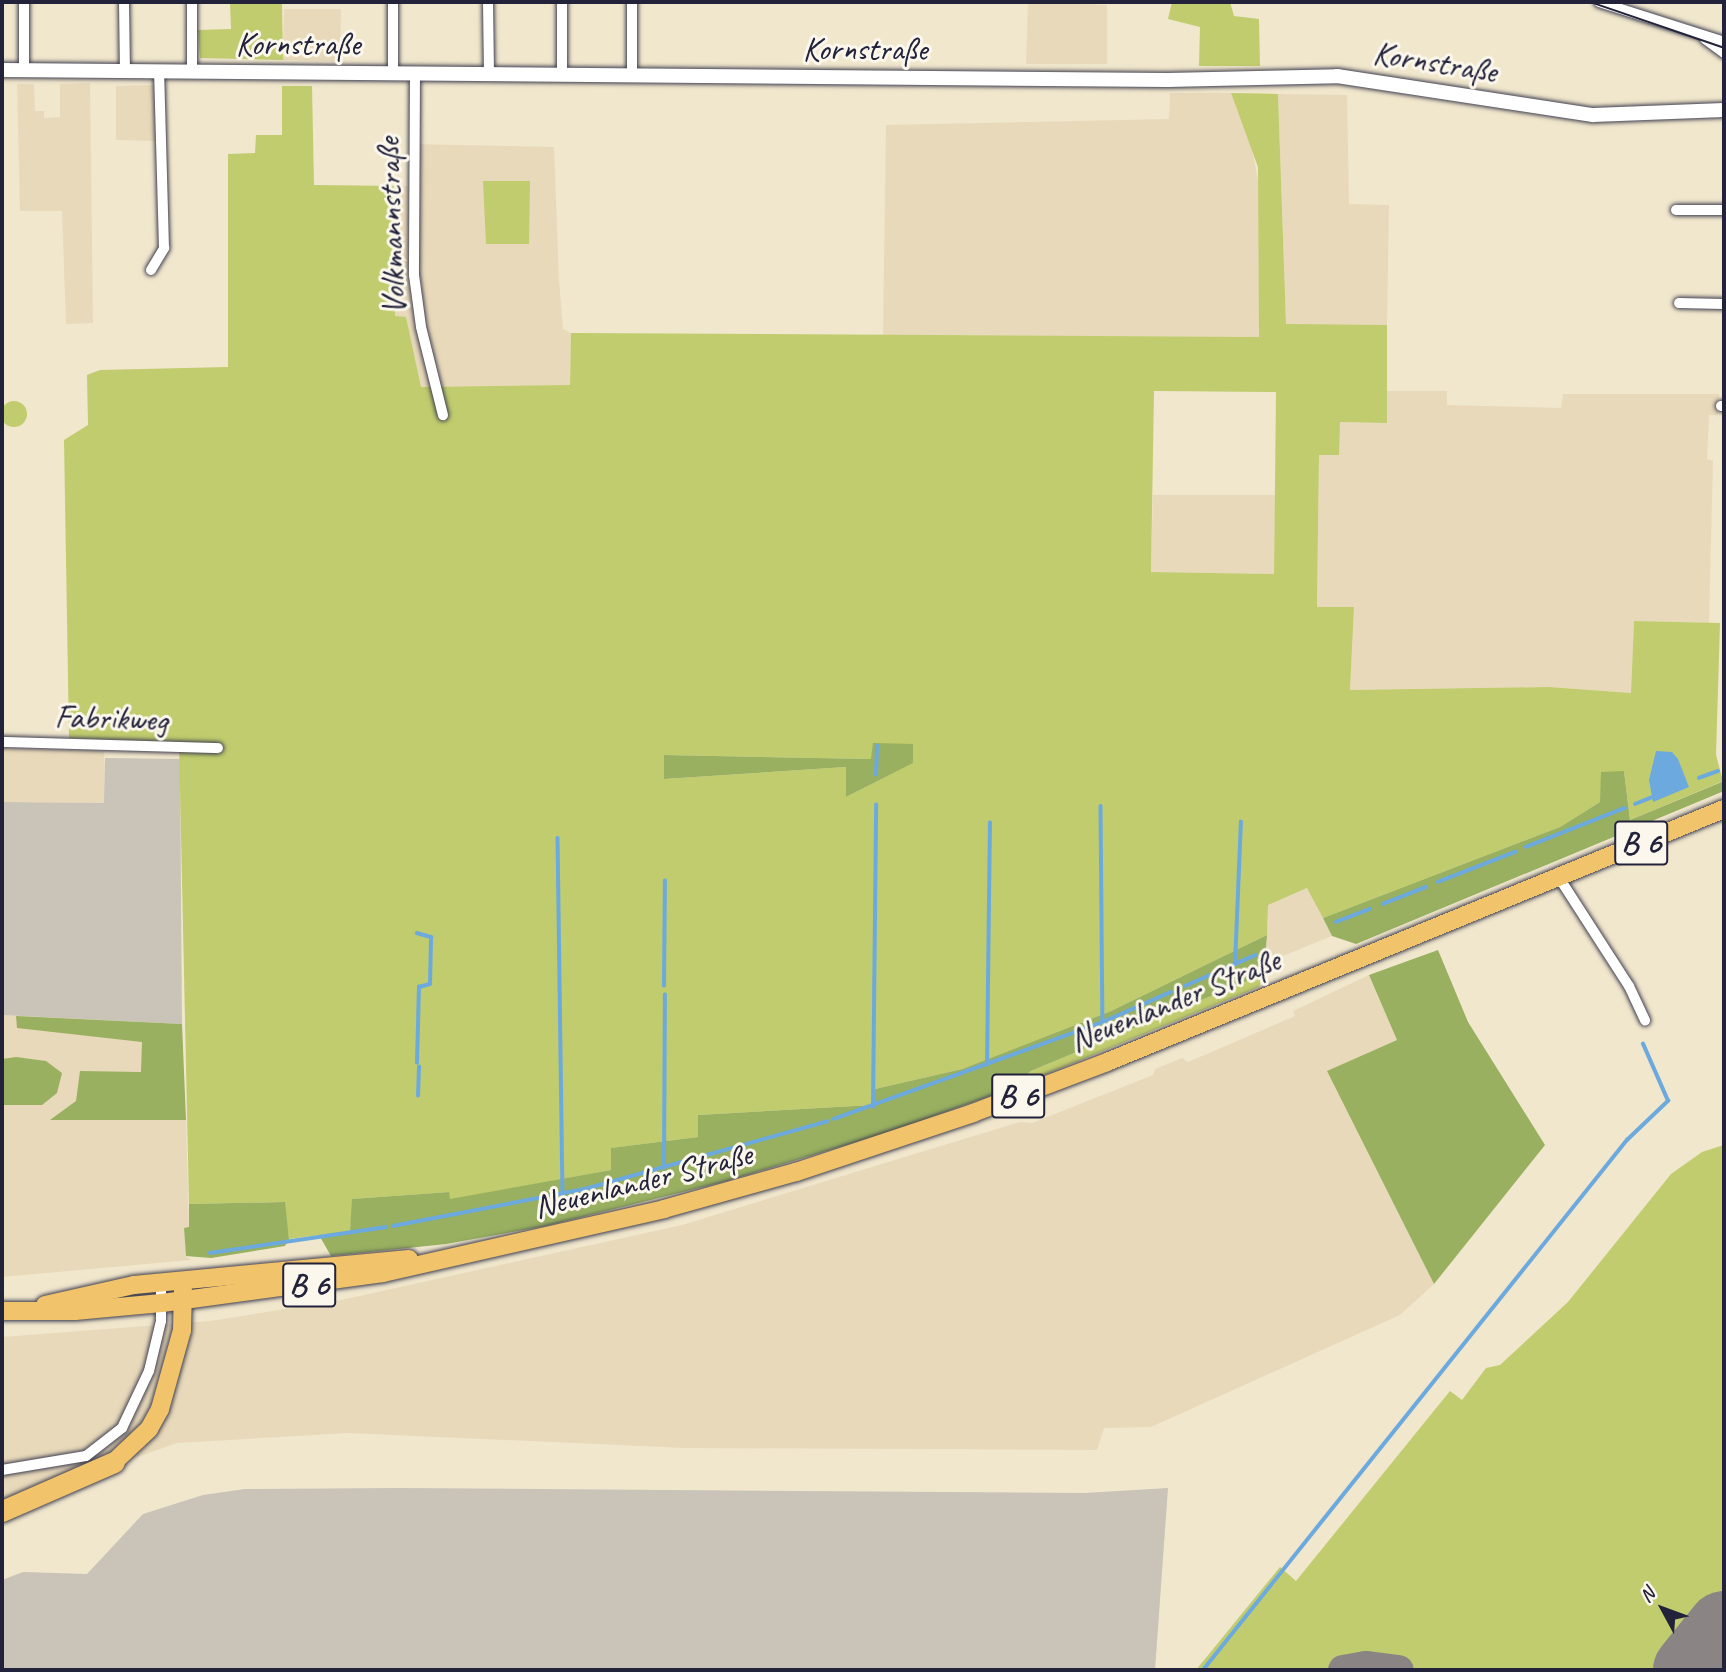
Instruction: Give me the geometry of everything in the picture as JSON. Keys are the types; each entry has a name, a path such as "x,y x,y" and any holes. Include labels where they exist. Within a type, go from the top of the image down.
{"highway":[{"path":"2,1511 114,1462"}],"main road":[{"name":"Neuenlander Straße","path":"2,1311 35,1308 75,1311 162,1294 383,1273 432,1259 664,1209 890,1142 1107,1062 1724,809"},
{"path":"114,1462 149,1429 160,1409 182,1330 183,1292"}],"street":[{"path":"24,2 24,71"},
{"path":"124,2 125,71"},
{"path":"192,2 192,72"},
{"path":"393,2 393,74"},
{"path":"488,2 489,74"},
{"path":"562,2 562,75"},
{"path":"632,2 632,76"},
{"path":"1599,2 1724,42"},
{"path":"1700,36 1724,53"},
{"name":"Kornstraße","path":"2,70 1167,80 1337,76 1593,115 1724,110"},
{"path":"151,270 164,248 159,72"},
{"name":"Volkmannstraße","path":"415,74 414,275 421,327 443,415"},
{"path":"1676,210 1724,210"},
{"path":"1679,303 1724,304"},
{"name":"Fabrikweg","path":"2,742 218,748"},
{"path":"1558,876 1629,986 1645,1021"},
{"path":"2,1470 66,1462 100,1449 130,1417 149,1371 162,1294"}],"shaded area":[{"path":"1028,2 1107,5 1107,64 1026,64"},
{"path":"284,9 341,9 340,61 283,60"},
{"path":"90,83 93,323 66,324 62,211 20,211 17,84 34,84 35,111 44,111 44,118 60,117 60,84"},
{"path":"156,85 156,141 116,140 116,86"},
{"path":"1170,93 1231,93 1252,149 1260,191 1260,337 883,335 886,125 1169,119"},
{"path":"1278,94 1347,95 1349,204 1389,205 1387,325 1286,325"},
{"path":"409,144 554,147 563,329 571,333 570,385 420,387 406,317 395,317 398,186 409,186"},
{"path":"1387,391 1447,391 1447,405 1561,408 1563,394 1719,394 1718,415 1709,415 1707,459 1713,461 1709,623 1634,621 1631,693 1549,687 1350,690 1354,607 1317,608 1319,455 1340,422 1387,423"},
{"path":"1153,495 1275,495 1274,574 1151,572"},
{"path":"2,748 104,751 105,803 2,802"},
{"path":"105,758 180,759 182,1024 2,1015 2,802 104,803"},
{"path":"1308,888 1332,936 1266,963 1268,905"},
{"path":"1369,975 1397,1040 1328,1071 1434,1284 1400,1315 1151,1427 1104,1428 1097,1450 685,1448 348,1433 177,1443 2,1504 2,1337 210,1321 341,1300 682,1225 1020,1122 1032,1123 1153,1075 1155,1069 1182,1058 1188,1062 1295,1016 1293,1011"},
{"path":"2,1015 152,1023 150,1119 186,1120 189,1228 184,1228 186,1256 191,1260 2,1277"},
{"path":"1168,1488 1155,1670 2,1670 2,1580 23,1572 87,1574 143,1514 203,1495 245,1489 1085,1493"}],"green space":[{"path":"230,2 282,2 283,60 200,58 198,30 231,29"},
{"path":"1172,2 1230,2 1234,16 1259,19 1260,66 1199,66 1200,27 1168,19"},
{"path":"282,86 312,86 314,185 398,186 395,316 406,317 421,387 570,385 571,333 1259,337 1258,167 1231,93 1278,94 1286,324 1387,325 1387,423 1340,422 1339,455 1319,455 1317,607 1354,607 1350,690 1549,687 1631,693 1634,621 1720,623 1716,755 1723,781 1630,820 1624,771 1600,802 1560,827 1323,918 1307,888 1268,905 1267,935 1111,1011 962,1069 875,1089 872,1105 698,1115 698,1137 612,1148 611,1170 449,1200 449,1192 353,1199 350,1231 289,1239 284,1202 189,1204 179,742 69,738 64,440 88,425 87,375 100,370 228,367 228,154 255,153 256,135 282,135","holes":["1154,391 1276,392 1274,574 1151,572","665,755 871,759 912,763 846,797 846,767 664,779"]},
{"path":"483,181 530,181 529,244 486,244"},
{"path":"14,401 23,405 27,414 23,423 14,427 5,423 1,414 5,405"},
{"path":"873,743 913,744 913,763 846,797 846,767 664,779 664,755 871,759"},
{"path":"1624,771 1630,820 1724,781 1724,791 1356,944 1332,936 1323,918 1560,827 1600,802 1601,772"},
{"path":"1267,935 1264,974 1031,1071 1010,1089 889,1132 727,1181 546,1226 446,1244 331,1256 319,1235 350,1231 352,1199 449,1192 450,1199 611,1170 611,1148 698,1137 698,1115 872,1105 875,1089 962,1069 1111,1011"},
{"path":"1438,950 1468,1022 1545,1145 1434,1284 1327,1071 1397,1040 1369,975"},
{"path":"1264,974 1259,987 1010,1089 1031,1071"},
{"path":"16,1016 182,1024 186,1120 50,1120 76,1101 80,1071 141,1072 142,1042 17,1028"},
{"path":"16,1057 46,1061 62,1073 57,1093 42,1105 2,1105 2,1059"},
{"path":"1724,1145 1724,1670 1196,1670 1280,1567 1296,1581 1450,1391 1462,1400 1486,1368 1500,1365 1568,1302 1671,1174 1702,1152"},
{"path":"285,1202 289,1239 285,1246 211,1258 186,1256 184,1228 189,1227 189,1204"}],"water":[{"path":"1656,751 1672,752 1678,759 1689,787 1653,802 1649,780"}],"waterway":[{"path":"876,775 877,746"},
{"path":"1699,778 1718,771"},
{"path":"1635,804 1655,796"},
{"path":"873,1107 876,805"},
{"path":"1101,806 1103,1022"},
{"path":"1526,847 1625,808"},
{"path":"1235,964 1241,822"},
{"path":"987,1065 990,823"},
{"path":"558,838 563,1193"},
{"path":"1438,882 1515,852"},
{"path":"664,986 665,881"},
{"path":"1383,904 1426,887"},
{"path":"1336,922 1370,909"},
{"path":"417,933 431,937"},
{"path":"417,1063 419,987 430,984 431,941"},
{"path":"1185,986 1256,955"},
{"path":"834,1119 1103,1022 1171,992"},
{"path":"664,1168 665,995"},
{"path":"1203,1670 1627,1140 1668,1101 1643,1044"},
{"path":"418,1096 419,1067"},
{"path":"393,1226 585,1189 828,1121"},
{"path":"210,1253 386,1227"}],"taxiway":[{"path":"1343,1670 1366,1666 1399,1670"}],"runway":[{"path":"1690,1670 1724,1628"}],"tram line":[{"path":"1590,2 1724,48"}]}
